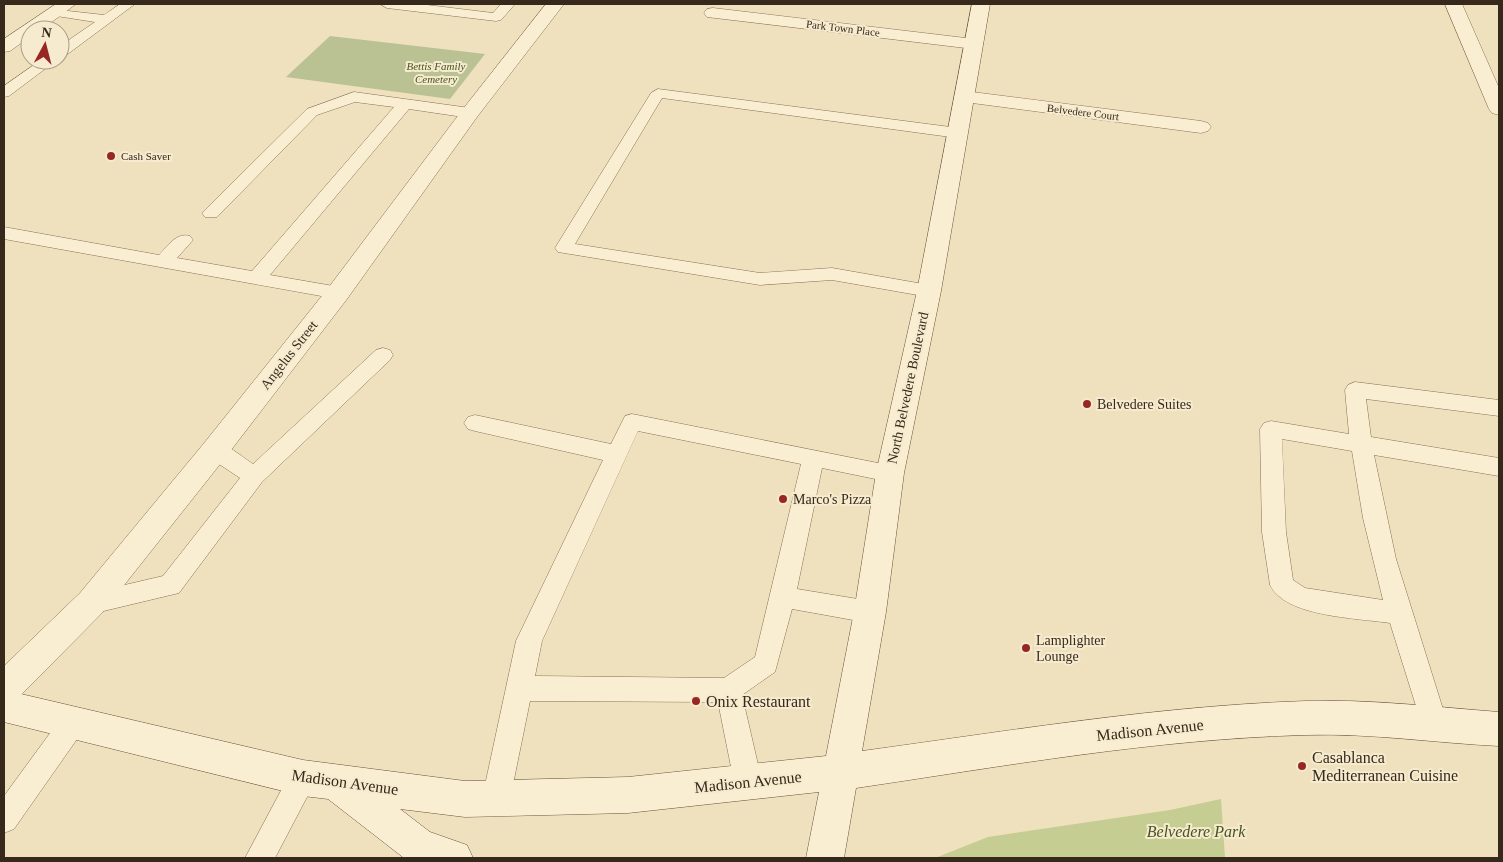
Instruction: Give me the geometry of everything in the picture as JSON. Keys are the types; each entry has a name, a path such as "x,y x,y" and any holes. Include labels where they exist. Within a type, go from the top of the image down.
{"street":[{"name":"Angelus Street","path":"4,689 91,603 215,450 338,292 470,113 555,4"},
{"name":"North Belvedere Boulevard","path":"825,858 870,612 890,473 929,291 981,4"},
{"path":"1453,4 1499,109"},
{"path":"4,47 61,8"},
{"name":"Park Town Place","path":"713,13 974,44"},
{"name":"Belvedere Court","path":"964,97 1201,128"},
{"name":"Madison Avenue","path":"4,706 319,780 465,799 628,795 840,772 1125,732 1189,725 1308,718 1434,722 1499,728"},
{"path":"319,780 418,853 454,858"}],"lane":[{"path":"70,46 128,4"},
{"path":"387,4 496,17 508,4"},
{"path":"61,8 106,19"},
{"path":"4,94 36,70"},
{"path":"929,291 832,274 760,279 564,248 658,93 958,132"},
{"path":"211,214 312,112 354,97 470,113"},
{"path":"257,278 405,104"},
{"path":"4,233 338,292"},
{"path":"163,261 184,240"},
{"path":"91,603 170,585 254,476 383,355"},
{"path":"1434,722 1398,613 1359,444 1355,390 1499,408"},
{"path":"496,799 528,641 632,422 890,473"},
{"path":"475,423 616,454"},
{"path":"1398,613 1304,599 1292,594 1282,584 1274,532 1270,429 1499,467"},
{"path":"215,450 254,476"},
{"path":"519,688 728,690 766,664 783,596 813,457"},
{"path":"783,596 870,612"},
{"path":"728,690 748,782"},
{"path":"4,818 73,723"},
{"path":"259,858 319,780"}],"green space":[{"name":"Bettis Family Cemetery","path":"330,36 485,54 450,99 286,77"},
{"name":"Belvedere Park","path":"1221,799 1225,858 935,858 988,837 1170,810"}],"place":[{"name":"Cash Saver","path":"111,156"},
{"name":"Belvedere Suites","path":"1087,404"},
{"name":"Marco's Pizza","path":"783,499"},
{"name":"Lamplighter Lounge","path":"1026,648"},
{"name":"Onix Restaurant","path":"696,701"},
{"name":"Casablanca Mediterranean Cuisine","path":"1302,766"}]}
